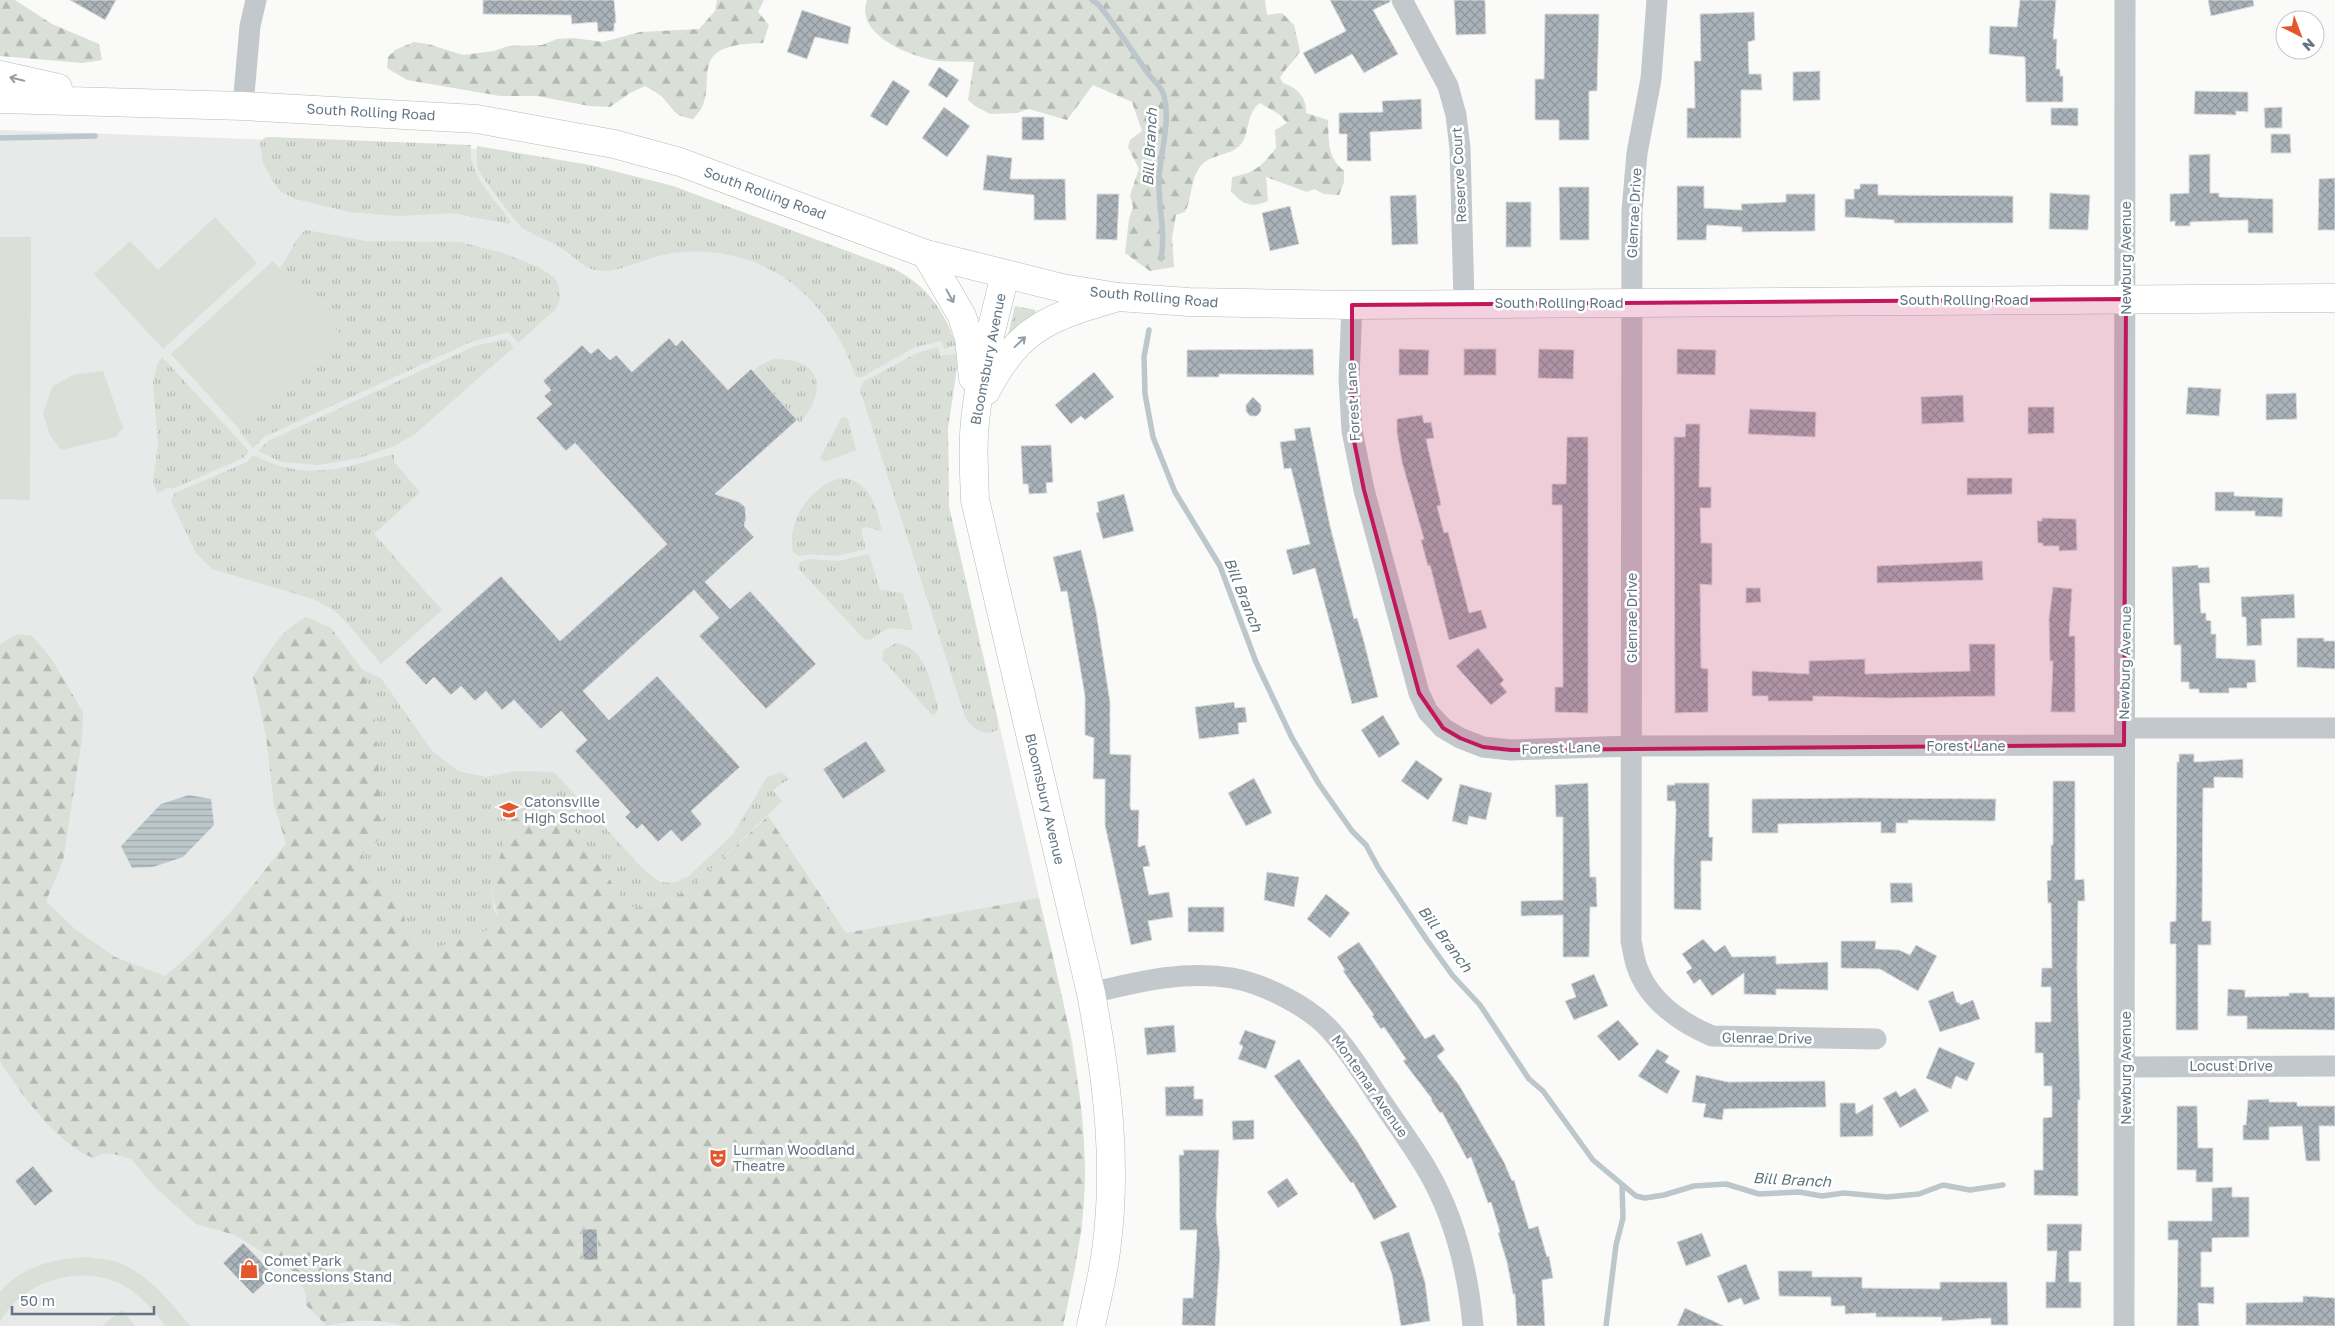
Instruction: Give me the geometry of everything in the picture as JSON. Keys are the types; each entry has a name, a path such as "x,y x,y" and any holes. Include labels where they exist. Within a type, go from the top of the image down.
{"main road":[{"path":"0,75 116,101"},
{"name":"South Rolling Road","path":"0,99 116,101 447,116 536,128 614,144 680,162 926,254 1005,275 1118,297 1189,302 1352,304 2335,298"},
{"path":"926,254 962,316 970,338 976,412"},
{"name":"Bloomsbury Avenue","path":"1005,275 987,350 976,412 973,451 975,500 1090,994 1104,1065 1110,1124 1111,1178 1106,1251 1091,1326"},
{"path":"976,412 998,368 1014,346 1031,331 1068,312 1118,297"}],"street":[{"path":"243,106 250,26 256,0"},
{"name":"Reserve Court","path":"1402,0 1448,86 1456,115 1460,148 1464,302"},
{"name":"Glenrae Drive","path":"1657,0 1651,79 1637,153 1632,211 1631,941 1637,968 1650,991 1667,1010 1690,1027 1712,1036 1733,1038 1876,1039"},
{"name":"Newburg Avenue","path":"2124,1326 2126,1066 2124,737 2125,0"},
{"name":"Forest Lane","path":"1352,304 1349,379 1352,431 1366,499 1419,693 1428,712 1442,728 1460,738 1483,747 1511,750 2124,737 2335,728"},
{"name":"Montemar Avenue","path":"1090,994 1150,979 1194,974 1234,978 1267,988 1301,1007 1330,1030 1356,1063 1426,1169 1443,1204 1458,1245 1470,1293 1473,1326"},
{"name":"Locust Drive","path":"2126,1066 2335,1066"}],"highlighted area":[{"path":"2126,299 2124,745 1511,750 1483,747 1460,738 1443,728 1419,693 1364,490 1352,431 1352,305"}],"shaded area":[{"name":"Catonsville High School","path":"0,130 386,144 497,150 947,322 956,345 957,368 948,428 949,507 1072,1040 1082,1113 1085,1173 1082,1229 1063,1326 0,1326"},
{"path":"189,795 211,799 214,825 183,857 153,867 132,868 121,846 161,804"}],"green space":[{"path":"0,0 15,0 52,24 99,44 102,60 82,63 0,56"},
{"path":"717,0 764,0 758,12 769,25 763,43 736,45 720,51 711,59 706,94 702,107 693,119 676,113 661,96 645,86 630,93 610,107 589,106 537,96 500,96 407,80 387,68 388,57 395,50 414,42 428,44 463,55 494,51 508,46 542,45 557,39 574,38 603,42 640,32 699,29 715,11"},
{"path":"867,0 1265,0 1267,15 1282,13 1294,25 1300,51 1280,78 1283,83 1297,90 1303,98 1306,113 1328,120 1330,148 1334,160 1344,171 1344,182 1339,195 1324,194 1314,189 1307,192 1266,177 1268,201 1252,205 1248,204 1231,191 1232,177 1252,171 1262,164 1276,148 1275,130 1287,123 1280,115 1260,103 1253,111 1243,141 1239,146 1234,150 1209,159 1196,173 1185,212 1176,215 1172,238 1174,267 1150,271 1125,253 1129,219 1133,207 1130,195 1139,169 1128,147 1130,140 1142,131 1132,102 1093,85 1067,120 1029,109 1017,113 990,114 968,100 974,62 927,59 914,55 888,42 877,34 869,24 865,13"},
{"path":"264,138 471,145 471,156 478,177 511,222 509,224 453,213 398,216 350,212 295,199 280,191 263,163 260,143"},
{"path":"477,146 590,165 673,186 890,267 913,281 932,298 946,320 956,345 944,349 942,341 915,347 862,377 856,377 844,348 828,321 809,299 788,280 763,266 735,256 705,252 672,253 611,270 592,269 559,247 520,226 478,169"},
{"path":"215,217 257,263 163,349 94,274 130,241 158,270"},
{"path":"306,230 366,241 460,242 503,253 536,266 554,277 559,286 560,298 556,309 518,343 508,332 471,342 264,437 253,448 239,432 343,337 280,268 300,236"},
{"path":"0,237 31,237 30,500 0,499"},
{"path":"273,261 343,337 241,431 171,354"},
{"path":"1015,306 1036,310 1034,315 1006,343"},
{"path":"506,339 514,347 415,434 392,447 359,458 318,465 281,462 258,451 268,441 475,346"},
{"path":"938,347 940,356 956,354 957,368 948,428 949,507 998,722 998,729 989,733 975,728 965,717 860,390 863,382 917,353"},
{"path":"162,357 249,451 243,458 172,489 169,487 157,493 153,481 158,445 153,382 157,365"},
{"path":"774,359 790,360 802,364 811,370 816,378 817,388 814,399 809,411 800,423 753,372 760,365"},
{"path":"103,371 123,428 116,437 61,450 50,435 43,413 53,386 73,375"},
{"path":"842,417 848,419 856,450 824,462 820,458"},
{"path":"394,454 394,462 420,492 374,534 442,610 381,664 334,610 313,599 212,569 196,553 171,501 175,493 247,462 253,455 272,463 306,471 340,468"},
{"path":"842,478 860,484 866,490 874,504 882,531 866,527 861,529 866,549 835,556 811,554 799,556 793,552 793,528 804,506 811,496 821,488"},
{"path":"869,554 880,590 903,593 913,630 888,628 870,640 864,639 798,568 800,562 809,559 839,561"},
{"path":"306,617 331,628 363,670 375,720 383,830 376,843 362,854 363,867 366,876 371,882 397,899 402,907 408,930 425,952 488,930 498,918 491,886 521,790 529,789 535,792 584,841 625,903 635,908 652,906 688,891 768,816 846,933 1039,898 1070,1034 1084,1137 1085,1191 1081,1230 1063,1326 405,1326 366,1321 327,1326 306,1305 306,1295 296,1273 235,1235 196,1224 155,1187 131,1159 114,1154 102,1154 93,1158 79,1151 53,1129 18,1088 0,1061 0,644 17,634 32,636 51,658 83,712 82,739 63,861 46,901 75,929 115,957 165,976 214,930 286,843 274,805 266,736 253,677 281,636"},
{"path":"896,643 914,651 925,667 938,706 938,710 934,715 931,714 882,659 884,650"},
{"path":"363,670 381,678 432,751 458,771 486,777 516,771 554,772 643,869 660,882 673,883 689,876 733,834 767,777 782,772 789,779 773,790 782,801 688,891 651,906 635,908 625,903 584,841 556,813 521,790 491,886 494,910 498,918 488,930 425,952 407,929 402,906 367,880 361,865 361,854 379,839 383,830 375,720"},
{"path":"88,1257 118,1262 132,1269 151,1283 190,1326 166,1326 143,1300 129,1289 114,1281 82,1276 65,1277 49,1281 34,1288 9,1308 0,1322 0,1292 19,1275 51,1262"},
{"path":"122,1310 135,1326 102,1326"}],"building":[{"path":"70,0 116,0 105,20"},
{"path":"483,0 614,0 616,23 614,23 614,31 598,32 597,22 572,24 571,15 483,14"},
{"path":"1330,0 1390,0 1390,2 1373,10 1398,54 1364,73 1352,54 1315,74 1303,53 1346,31"},
{"path":"1454,0 1485,0 1486,34 1456,35"},
{"path":"2020,0 2056,0 2053,39 2057,39 2056,69 2060,69 2060,76 2063,76 2063,102 2026,102 2025,57 1989,54 1990,26 2017,27"},
{"path":"2208,0 2253,0 2254,6 2211,16"},
{"path":"802,10 851,27 848,44 815,37 807,59 787,52"},
{"path":"1754,12 1755,40 1748,42 1749,74 1761,74 1762,90 1741,90 1741,138 1687,138 1687,108 1695,108 1694,61 1701,61 1700,14"},
{"path":"1545,14 1599,14 1597,91 1589,91 1589,140 1559,140 1559,120 1535,120 1535,79 1544,79"},
{"path":"939,67 959,80 947,98 928,85"},
{"path":"1820,71 1820,100 1793,101 1793,72"},
{"path":"893,80 910,91 887,126 870,116"},
{"path":"2195,91 2248,92 2248,112 2236,111 2236,115 2194,114"},
{"path":"1421,99 1422,129 1370,132 1371,161 1347,161 1347,134 1339,134 1339,113 1383,112 1382,101"},
{"path":"944,107 970,126 947,157 922,138"},
{"path":"2282,107 2282,128 2265,128 2264,108"},
{"path":"2051,108 2078,108 2078,126 2051,125"},
{"path":"1022,117 1044,117 1044,140 1022,140"},
{"path":"2271,134 2290,134 2291,153 2271,153"},
{"path":"2210,154 2210,193 2219,193 2219,197 2273,199 2273,233 2248,233 2248,220 2190,222 2190,226 2175,226 2175,221 2170,222 2170,194 2189,193 2189,155"},
{"path":"987,155 1012,158 1010,179 1065,179 1066,220 1034,220 1034,195 983,190"},
{"path":"2335,178 2335,230 2318,230 2319,179"},
{"path":"1860,184 1878,184 1878,195 2013,196 2013,223 1894,223 1894,220 1845,217 1845,199 1854,199 1854,189 1860,189"},
{"path":"1677,186 1704,186 1704,208 1742,210 1741,204 1786,202 1786,194 1815,194 1815,231 1742,232 1742,227 1707,225 1706,240 1677,240"},
{"path":"1559,187 1589,187 1589,240 1560,240"},
{"path":"2050,193 2090,195 2088,230 2049,229"},
{"path":"1097,194 1119,194 1117,240 1096,239"},
{"path":"1416,195 1418,244 1392,245 1390,196"},
{"path":"1506,202 1531,202 1531,247 1506,247"},
{"path":"1290,206 1299,244 1270,251 1262,213"},
{"name":"Catonsville High School","path":"669,338 676,346 682,340 728,390 751,369 797,420 715,494 739,502 745,507 746,518 744,526 754,537 705,582 730,609 750,591 816,664 766,709 699,636 719,618 694,590 583,691 609,720 657,676 740,767 691,811 702,824 682,842 671,830 658,842 642,824 637,829 625,817 630,812 575,751 587,740 561,711 541,729 514,700 502,710 486,691 475,701 461,686 451,695 434,677 426,685 405,662 501,576 560,641 667,544 575,443 566,451 536,418 552,404 544,396 551,390 543,381 582,345 591,354 598,348 610,360 616,355 632,372"},
{"path":"1313,349 1314,375 1219,374 1219,377 1187,377 1187,350"},
{"path":"1399,349 1429,350 1428,375 1399,375"},
{"path":"1464,349 1496,349 1496,375 1464,375"},
{"path":"1539,349 1574,350 1573,379 1538,378"},
{"path":"1677,349 1716,350 1715,375 1677,374"},
{"path":"1094,372 1114,397 1085,420 1081,416 1071,424 1055,405"},
{"path":"2188,387 2221,389 2219,416 2186,414"},
{"path":"2296,393 2297,419 2266,420 2266,394"},
{"path":"1963,395 1964,422 1922,424 1921,397"},
{"path":"1253,397 1261,405 1261,411 1257,416 1250,416 1246,411 1246,405"},
{"path":"2028,407 2054,407 2054,433 2028,434"},
{"path":"1750,409 1816,412 1815,437 1748,434"},
{"path":"1422,415 1424,423 1431,422 1434,438 1426,439 1441,505 1437,506 1444,533 1448,532 1469,613 1481,610 1487,628 1449,640 1430,565 1428,566 1421,540 1424,539 1402,462 1397,432 1397,419"},
{"path":"1686,424 1700,424 1699,487 1711,487 1711,508 1700,508 1701,543 1712,543 1712,585 1700,584 1701,668 1708,669 1708,712 1675,713 1674,437 1685,437"},
{"path":"1310,427 1330,526 1354,619 1357,618 1378,697 1352,704 1315,568 1293,575 1286,550 1310,544 1291,468 1284,469 1280,442 1296,440 1294,429"},
{"path":"1567,437 1588,437 1588,713 1555,712 1555,687 1563,687 1562,505 1552,505 1552,484 1566,484"},
{"path":"1051,445 1053,482 1046,483 1047,493 1029,494 1028,484 1023,484 1021,446"},
{"path":"1967,478 2012,478 2012,494 1967,495"},
{"path":"2215,492 2234,492 2234,496 2283,498 2282,517 2255,516 2255,511 2215,511"},
{"path":"1124,494 1134,531 1103,539 1096,513 1099,512 1097,502"},
{"path":"2042,518 2076,519 2077,550 2059,551 2059,546 2043,546 2043,543 2038,543 2037,521 2042,521"},
{"path":"1081,550 1096,611 1110,702 1110,754 1131,755 1130,806 1131,810 1139,810 1138,847 1145,845 1150,866 1143,867 1149,895 1169,892 1173,917 1148,921 1152,940 1131,945 1105,825 1105,779 1093,779 1094,738 1085,735 1085,696 1067,591 1061,592 1053,557"},
{"path":"1982,561 1983,580 1877,583 1877,566"},
{"path":"2198,565 2198,568 2209,567 2210,583 2199,583 2201,613 2206,613 2206,620 2211,621 2211,634 2216,634 2216,658 2255,660 2256,682 2247,683 2247,688 2229,688 2229,693 2199,693 2199,689 2189,689 2189,682 2181,682 2181,645 2174,645 2172,567"},
{"path":"2053,587 2072,589 2069,636 2075,636 2075,712 2051,712 2053,661 2050,661 2049,619"},
{"path":"1746,588 1760,588 1761,602 1746,603"},
{"path":"2294,594 2295,618 2261,619 2262,645 2247,646 2246,617 2242,617 2241,597"},
{"path":"2297,638 2324,638 2324,641 2335,641 2335,669 2297,667"},
{"path":"1969,644 1995,644 1995,696 1890,698 1813,696 1813,701 1768,701 1768,696 1752,696 1752,671 1809,674 1809,661 1865,659 1865,674 1970,671"},
{"path":"1478,648 1504,680 1500,684 1507,692 1491,705 1456,666"},
{"path":"1234,702 1235,708 1245,707 1247,722 1238,723 1239,734 1199,739 1195,707"},
{"path":"1383,715 1400,744 1379,758 1361,730"},
{"path":"866,741 886,771 843,799 823,769"},
{"path":"2179,754 2194,754 2194,762 2243,759 2243,778 2214,777 2214,788 2203,788 2202,921 2211,921 2211,945 2198,945 2198,1030 2176,1030 2176,944 2170,944 2170,922 2176,921 2177,762 2179,762"},
{"path":"1416,760 1443,779 1428,800 1401,781"},
{"path":"1254,778 1272,813 1246,826 1228,793"},
{"path":"2053,781 2075,781 2075,880 2084,879 2085,901 2078,901 2077,968 2080,1100 2078,1100 2078,1196 2034,1195 2034,1170 2043,1170 2043,1118 2052,1117 2052,1086 2044,1086 2043,1053 2035,1053 2035,1022 2051,1022 2051,987 2041,987 2042,968 2052,968 2051,903 2048,903 2047,881 2051,880"},
{"path":"1588,783 1590,877 1596,877 1597,907 1590,907 1589,957 1563,957 1563,915 1521,916 1521,901 1563,900 1563,817 1556,817 1555,785"},
{"path":"1675,783 1709,783 1709,837 1713,837 1712,861 1701,861 1701,910 1674,909 1676,810 1675,801 1667,801 1667,785 1675,785"},
{"path":"1460,784 1492,793 1486,820 1469,816 1467,825 1452,821"},
{"path":"1752,799 1996,799 1995,821 1908,820 1908,823 1896,823 1896,833 1881,833 1881,822 1778,824 1778,833 1752,833"},
{"path":"1267,872 1299,877 1294,907 1264,900"},
{"path":"1890,883 1912,883 1913,902 1891,903"},
{"path":"1326,894 1350,913 1330,938 1307,919"},
{"path":"1188,907 1224,907 1224,932 1188,932"},
{"path":"1703,939 1715,952 1725,945 1732,957 1776,956 1776,964 1828,962 1828,990 1776,989 1776,995 1744,994 1744,973 1712,996 1700,979 1694,984 1686,972 1692,968 1682,954"},
{"path":"1841,941 1876,941 1875,949 1899,950 1910,955 1916,945 1937,956 1918,991 1880,969 1841,968"},
{"path":"1359,942 1425,1039 1434,1034 1445,1050 1437,1056 1459,1085 1504,1162 1512,1181 1514,1180 1529,1229 1538,1226 1547,1257 1549,1256 1553,1278 1542,1280 1545,1326 1517,1326 1515,1294 1513,1294 1507,1262 1498,1233 1500,1232 1491,1202 1488,1203 1471,1157 1467,1159 1442,1112 1440,1113 1432,1099 1403,1061 1406,1059 1384,1027 1381,1029 1372,1016 1374,1015 1343,971 1345,970 1337,957"},
{"path":"1594,974 1608,1006 1574,1020 1565,1001 1576,997 1571,984"},
{"path":"2228,989 2245,990 2245,997 2289,996 2289,993 2309,993 2309,997 2335,997 2335,1030 2247,1029 2247,1016 2227,1016"},
{"path":"1953,991 1957,1003 1959,1002 1960,1005 1973,1000 1980,1019 1940,1032 1928,1001"},
{"path":"1618,1020 1639,1044 1619,1061 1597,1036"},
{"path":"1174,1025 1176,1052 1147,1055 1144,1028"},
{"path":"1245,1030 1276,1041 1266,1069 1238,1059 1243,1046 1239,1044"},
{"path":"1939,1047 1975,1063 1967,1081 1956,1076 1951,1089 1926,1078"},
{"path":"1657,1049 1669,1056 1665,1062 1680,1071 1667,1094 1638,1076"},
{"path":"1299,1059 1357,1141 1397,1207 1374,1220 1353,1182 1351,1183 1274,1076"},
{"path":"1696,1075 1728,1082 1825,1081 1826,1107 1724,1109 1722,1120 1703,1117 1706,1104 1692,1102"},
{"path":"1194,1086 1194,1099 1203,1099 1203,1116 1166,1116 1165,1087"},
{"path":"1915,1088 1929,1111 1900,1128 1883,1098 1896,1091 1900,1097"},
{"path":"2269,1099 2269,1102 2297,1102 2297,1106 2335,1106 2335,1126 2319,1126 2320,1161 2306,1161 2302,1126 2269,1127 2269,1140 2243,1140 2243,1125 2246,1125 2248,1100"},
{"path":"1840,1103 1855,1103 1856,1114 1873,1104 1873,1136 1840,1137"},
{"path":"2177,1106 2197,1106 2198,1148 2213,1148 2213,1182 2196,1182 2196,1170 2177,1170"},
{"path":"1254,1120 1254,1139 1233,1140 1232,1121"},
{"path":"1183,1150 1219,1150 1216,1216 1220,1255 1215,1326 1182,1325 1183,1298 1193,1298 1197,1230 1180,1230 1179,1155 1184,1155"},
{"path":"33,1166 53,1191 35,1206 15,1181"},
{"path":"1287,1178 1298,1194 1278,1208 1267,1192"},
{"path":"2232,1187 2232,1197 2249,1197 2249,1237 2212,1238 2212,1252 2201,1252 2201,1287 2214,1287 2214,1304 2198,1303 2199,1326 2177,1326 2178,1240 2168,1240 2168,1221 2212,1221 2212,1188"},
{"path":"2047,1224 2082,1224 2081,1251 2069,1251 2069,1282 2081,1282 2081,1308 2046,1308 2046,1282 2055,1282 2057,1251 2047,1251"},
{"path":"582,1229 597,1229 598,1260 583,1260"},
{"path":"1409,1232 1425,1282 1430,1321 1401,1326 1392,1274 1380,1242"},
{"path":"1702,1233 1711,1256 1686,1266 1677,1242"},
{"name":"Comet Park Concessions Stand","path":"243,1243 274,1275 253,1294 223,1263"},
{"path":"1746,1264 1760,1299 1744,1305 1741,1298 1728,1303 1717,1276"},
{"path":"1778,1271 1812,1271 1812,1277 1862,1277 1862,1288 1940,1289 1940,1282 2007,1282 2008,1325 1991,1325 1991,1318 1942,1321 1942,1317 1876,1317 1876,1313 1845,1314 1845,1306 1831,1306 1831,1297 1779,1296"},
{"path":"2303,1296 2335,1298 2335,1326 2246,1325 2246,1303 2303,1302"},
{"path":"1685,1308 1724,1326 1677,1326"}],"waterway":[{"name":"Bill Branch","path":"1092,0 1098,4 1163,92 1166,106 1166,127 1159,179 1163,238 1161,259"},
{"path":"0,138 95,136"},
{"name":"Bill Branch","path":"1149,330 1144,357 1145,394 1153,437 1175,492 1220,566 1256,662 1292,738 1319,784 1352,831 1366,845 1379,869 1427,940 1453,976 1480,1005 1529,1079 1543,1091 1593,1160 1636,1196 1645,1198 1664,1195 1694,1186 1726,1184 1759,1194 1799,1192 1822,1196 1844,1193 1887,1197 1919,1194 1943,1185 1970,1190 2003,1185"},
{"path":"1606,1326 1616,1245 1623,1218 1622,1185"}],"place":[{"name":"Catonsville High School","path":"509,810"},
{"name":"Lurman Woodland Theatre","path":"718,1158"},
{"name":"Comet Park Concessions Stand","path":"249,1269"}]}
